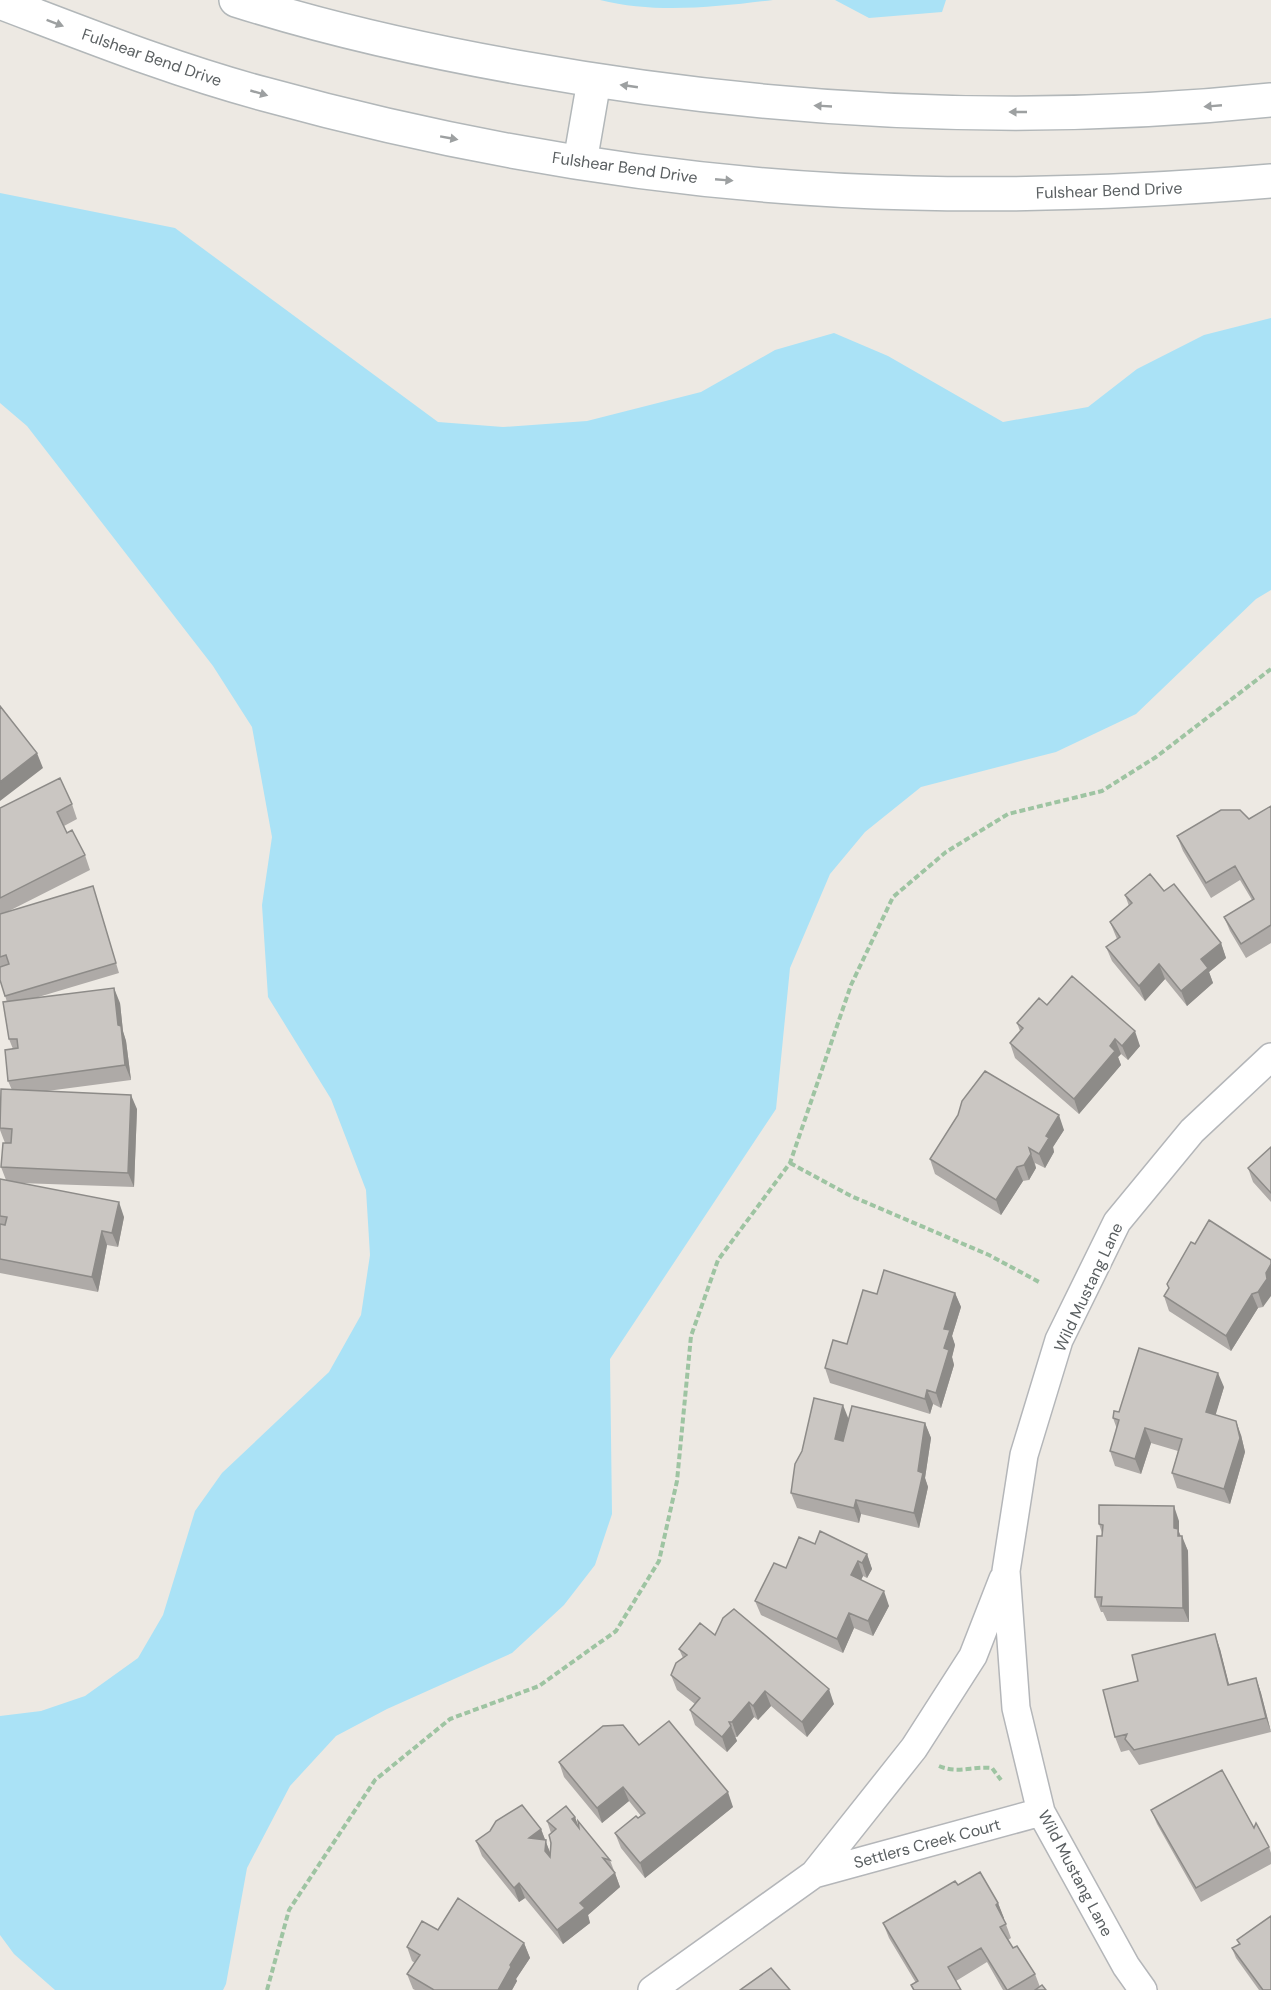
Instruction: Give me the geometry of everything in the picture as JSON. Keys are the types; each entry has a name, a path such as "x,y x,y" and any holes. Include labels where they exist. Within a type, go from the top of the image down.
{"main road":[{"path":"236,0 353,33 457,56 594,81 783,104 900,110 1119,111 1271,100"},
{"name":"Fulshear Bend Drive","path":"0,2 165,64 264,94 402,129 580,162 716,179 910,193 1092,192 1271,181"},
{"path":"580,162 594,81"}],"street":[{"name":"Wild Mustang Lane","path":"914,1748 973,1656 1006,1571 1024,1455 1059,1340 1117,1222 1192,1131 1271,1057"},
{"name":"Wild Mustang Lane","path":"1006,1571 1016,1708 1032,1814 1143,1990"},
{"name":"Settlers Creek Court","path":"652,1990 814,1874 914,1748"},
{"name":"Settlers Creek Court","path":"814,1874 1032,1814"}],"path":[{"path":"267,1990 289,1910 375,1780 450,1719 539,1686 616,1631 659,1561 677,1481 691,1336 718,1260 790,1163 851,985 893,897 946,852 1008,814 1102,791 1156,757 1271,669"},
{"path":"790,1163 851,1196 989,1255 1039,1282"},
{"path":"914,1748 938,1766 951,1771 964,1771 975,1766 992,1768 1032,1814"}],"water":[{"path":"600,0 773,0 708,7 664,8"},
{"path":"835,0 946,0 942,12 869,18"},
{"path":"0,193 175,228 438,422 503,427 587,421 701,392 775,350 834,333 888,356 1003,422 1088,407 1137,369 1204,335 1271,318 1271,590 1256,599 1136,714 1056,752 921,787 865,832 830,874 790,968 776,1109 610,1359 612,1514 595,1565 564,1605 512,1653 387,1709 336,1736 290,1786 247,1868 223,1990 55,1990 14,1954 0,1935 0,1716 41,1711 85,1696 138,1658 163,1615 195,1511 222,1473 329,1372 361,1315 370,1255 366,1190 331,1099 268,997 262,905 272,837 252,727 213,666 27,426 0,403"}],"building":[{"path":"0,706 37,753 0,782"},
{"path":"60,778 72,804 57,812 67,833 72,830 85,855 0,898 0,808"},
{"path":"1271,806 1271,925 1241,944 1224,917 1254,899 1235,866 1206,883 1177,836 1221,810 1240,810 1249,819"},
{"path":"1150,874 1164,891 1174,884 1221,943 1201,959 1208,968 1181,991 1159,964 1139,986 1106,947 1120,937 1110,922 1132,903 1125,895"},
{"path":"93,886 116,963 5,996 0,980 0,967 9,964 6,955 0,957 0,914"},
{"path":"1072,976 1135,1031 1122,1046 1115,1039 1110,1046 1115,1051 1074,1099 1010,1043 1023,1028 1017,1023 1039,998 1047,1005"},
{"path":"114,988 125,1065 8,1081 5,1050 18,1048 17,1039 9,1039 3,1002"},
{"path":"985,1071 1059,1115 1046,1136 1049,1138 1039,1154 1029,1148 1031,1154 1024,1165 1017,1167 996,1200 930,1159 958,1115 962,1101"},
{"path":"1,1089 131,1095 128,1173 1,1167 3,1143 11,1143 12,1129 0,1128"},
{"path":"1271,1147 1271,1193 1248,1168"},
{"path":"0,1179 119,1202 112,1233 102,1231 92,1277 0,1259 0,1224 5,1225 7,1217 0,1216"},
{"path":"1209,1220 1271,1260 1266,1273 1267,1279 1258,1292 1252,1294 1226,1336 1164,1296 1169,1288 1167,1284 1191,1242 1195,1244"},
{"path":"884,1270 955,1293 944,1329 950,1330 944,1348 949,1350 936,1393 927,1390 925,1399 825,1368 833,1340 847,1344 863,1290 877,1294"},
{"path":"1139,1348 1218,1373 1206,1412 1236,1421 1240,1438 1224,1489 1172,1473 1182,1439 1145,1428 1135,1459 1110,1451 1119,1420 1113,1418 1114,1411 1119,1412"},
{"path":"814,1398 843,1405 835,1439 843,1441 852,1406 925,1423 918,1471 923,1473 914,1513 856,1500 854,1508 791,1493 795,1464 802,1451"},
{"path":"1099,1505 1174,1506 1174,1528 1178,1529 1178,1536 1182,1536 1183,1608 1101,1606 1102,1597 1095,1597 1097,1536 1102,1536 1103,1525 1099,1524"},
{"path":"820,1531 867,1554 862,1563 858,1561 851,1575 884,1591 868,1621 849,1613 837,1639 755,1601 774,1563 786,1568 799,1537 815,1544"},
{"path":"734,1609 829,1689 802,1722 765,1691 753,1706 749,1702 732,1722 729,1722 731,1726 722,1737 690,1710 700,1698 671,1675 676,1663 687,1655 679,1649 700,1623 715,1635 723,1618"},
{"path":"1215,1634 1228,1685 1256,1678 1266,1718 1134,1750 1125,1739 1127,1734 1115,1737 1103,1690 1138,1681 1132,1655"},
{"path":"669,1721 728,1792 640,1863 615,1833 636,1816 638,1818 645,1813 623,1787 597,1808 559,1762 603,1726 623,1725 639,1745"},
{"path":"1222,1770 1254,1828 1256,1823 1269,1847 1196,1888 1151,1810"},
{"path":"522,1805 541,1829 529,1838 546,1840 545,1851 550,1857 549,1835 556,1829 547,1821 566,1806 575,1817 572,1819 579,1828 578,1821 610,1860 603,1858 615,1873 580,1903 585,1908 557,1930 519,1883 514,1888 476,1841 490,1831 496,1821"},
{"path":"980,1872 998,1903 996,1905 1006,1924 1000,1927 1013,1948 1017,1946 1035,1974 1007,1990 981,1948 948,1967 961,1990 914,1990 911,1985 918,1981 883,1923 955,1881 958,1885"},
{"path":"458,1898 524,1943 498,1990 434,1990 407,1974 420,1955 407,1947 422,1921 438,1930"},
{"path":"1271,1916 1271,1990 1263,1990 1232,1948 1240,1944 1237,1940"},
{"path":"771,1968 790,1990 740,1990"},
{"path":"1042,1985 1046,1990 1035,1990"}]}
